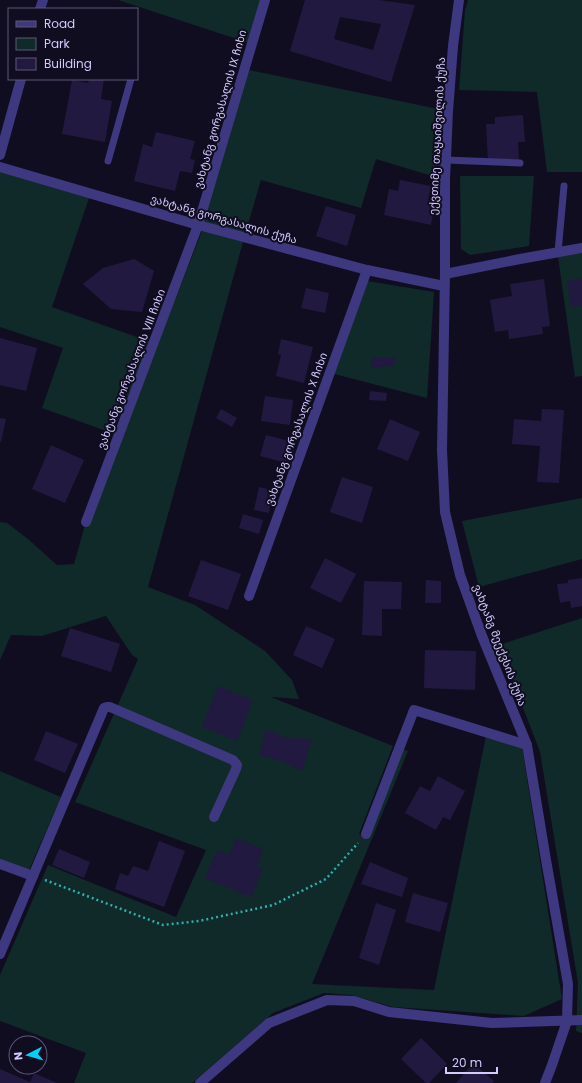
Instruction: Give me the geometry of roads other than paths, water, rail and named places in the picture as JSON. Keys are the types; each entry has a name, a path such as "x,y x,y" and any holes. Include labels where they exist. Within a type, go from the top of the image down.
{"street":[{"name":"ვახტანგ გორგასალის IX ჩიხი","path":"198,226 265,0"},
{"name":"ექვთიმე თაყაიშვილის ქუჩა","path":"445,274 445,180 448,111 459,0"},
{"path":"0,155 21,80"},
{"name":"ვახტანგ გორგასალის ქუჩა","path":"0,167 198,226 366,270 444,286"},
{"name":"ვახტანგ გორგასალის VIII ჩიხი","path":"86,522 198,226"},
{"path":"445,274 582,248"},
{"name":"ვახტანგ გორგასალის X ჩიხი","path":"249,596 366,270"},
{"name":"ვახტანგ მეექვსის ქუჩა","path":"445,274 442,450 445,512 460,575 482,636 527,745 568,984 567,1021 545,1083"},
{"path":"0,954 102,711 107,707 234,760 237,765 236,769 214,817"},
{"path":"366,834 414,710 527,745"},
{"path":"0,864 33,876"},
{"path":"200,1083 269,1023 327,1000 354,1001 389,1012 492,1023 582,1020"}],"lane":[{"path":"108,160 131,80"},
{"path":"446,160 520,163"},
{"path":"558,252 564,186"}]}
